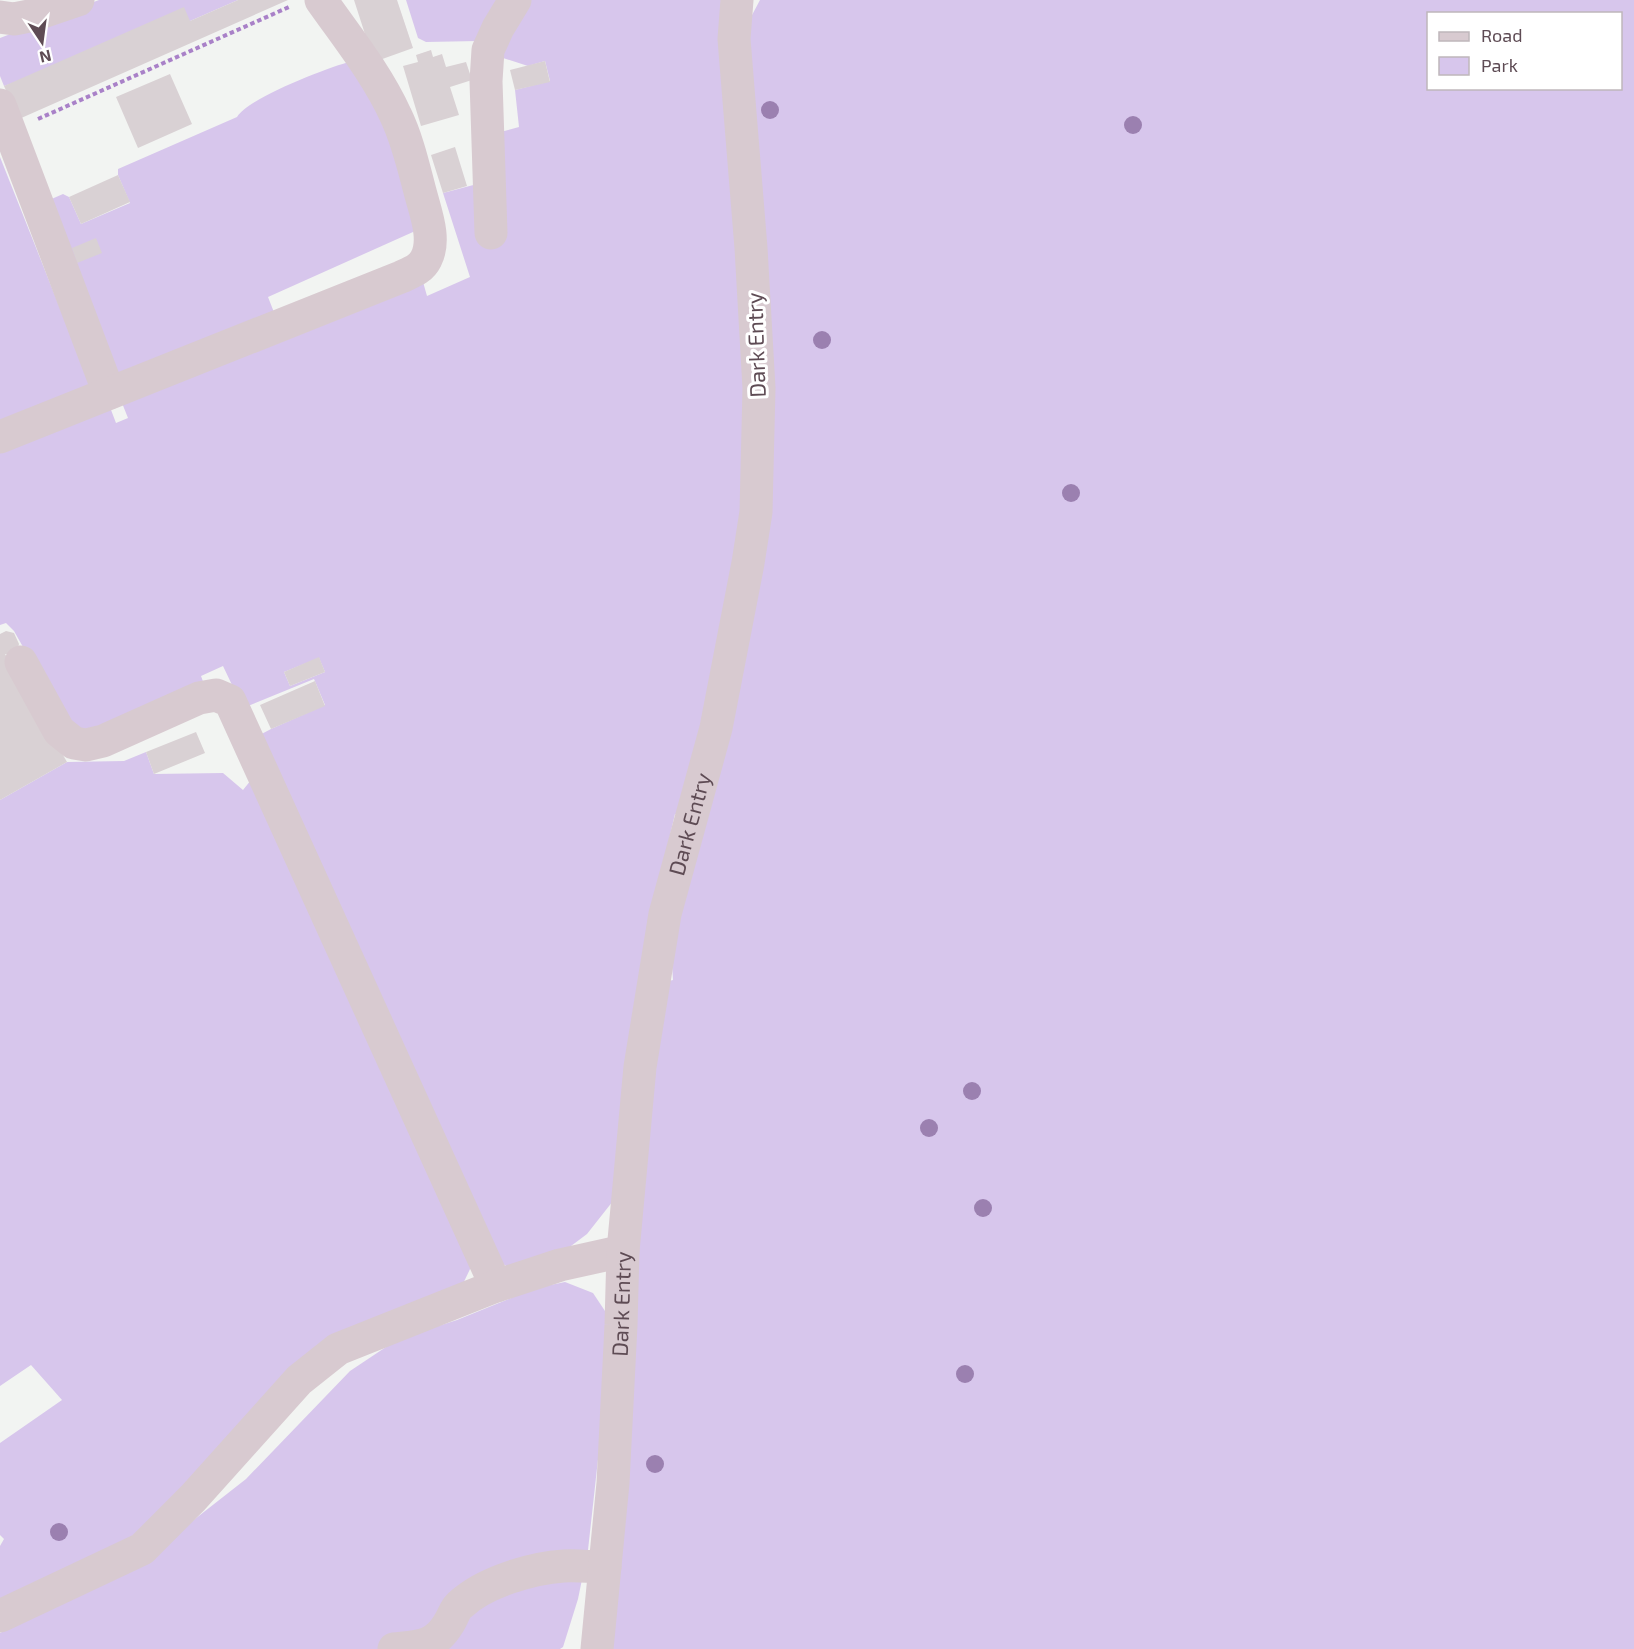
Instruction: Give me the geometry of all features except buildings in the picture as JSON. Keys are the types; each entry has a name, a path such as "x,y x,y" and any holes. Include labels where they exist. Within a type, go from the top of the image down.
{"street":[{"path":"0,17 14,19 34,15 78,0"},
{"path":"491,233 486,81 488,50 515,0"},
{"name":"Dark Entry","path":"597,1649 613,1483 623,1251 640,1067 665,914 716,728 756,512 759,388 751,248 734,39 737,0"},
{"path":"0,437 401,277 420,268 428,257 430,243 428,219 405,136 397,117 381,88 308,2"},
{"path":"5,123 110,393"},
{"path":"21,662 59,731 74,742 86,744 103,741 199,698 216,695 230,701 496,1286"},
{"path":"0,1616 142,1549 193,1498 299,1380 338,1349 496,1286 560,1265 623,1251"},
{"path":"394,1649 433,1642 443,1633 458,1606 491,1586 536,1570 564,1566 605,1567"}],"path":[{"path":"5,123 308,2"}],"green space":[{"path":"99,0 238,0 190,21 4,86 0,76 0,38"},
{"path":"406,0 504,0 478,41 426,42 418,38"},
{"path":"526,0 725,0 745,85 751,17 760,0 1634,0 1634,1649 607,1649 613,1201 587,1234 567,1249 508,1267 493,1258 471,1267 460,1290 414,1304 155,1519 116,1548 0,1600 0,1546 4,1539 0,1535 0,1443 62,1400 31,1365 0,1386 0,800 67,762 124,761 146,752 154,774 223,773 243,790 255,775 254,738 325,705 314,679 243,708 223,666 201,676 205,687 84,733 62,716 14,631 6,623 0,625 0,447 108,402 116,423 128,418 120,398 421,275 427,296 470,277 443,193 500,178 497,133 519,127 515,90 550,81 545,61 528,66 503,58 501,47","holes":["319,658 325,672 290,686 284,672","675,814 701,816 671,949 673,980 640,988 662,869"]},
{"path":"352,61 365,70 420,223 413,232 268,297 277,320 119,379 47,201 63,194 69,197 81,224 130,203 118,175 118,169 237,117 257,101 290,84"},
{"path":"0,157 94,394 0,432"},
{"path":"565,1282 593,1293 613,1323 588,1550 578,1599 563,1647 560,1649 0,1649 0,1633 56,1606 149,1555 246,1479 350,1371 398,1339 457,1320 536,1288"}]}
